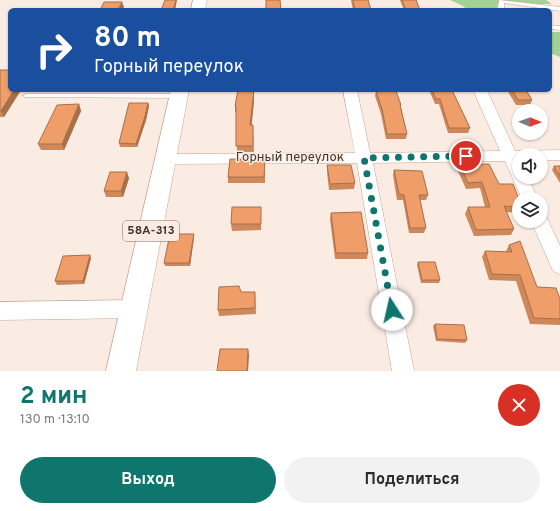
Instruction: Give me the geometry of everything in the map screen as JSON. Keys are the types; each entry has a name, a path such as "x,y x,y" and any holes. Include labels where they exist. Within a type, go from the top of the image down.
{"main road":[{"name":"58А-313","path":"121,371 136,309 179,93"}],"street":[{"path":"350,92 403,371"},
{"path":"481,92 512,160"},
{"name":"Горный переулок","path":"165,159 560,155"},
{"path":"543,228 560,266"},
{"path":"0,311 136,309"}],"lane":[{"path":"500,8 501,1 560,9"},
{"path":"26,96 179,93"}],"green space":[{"path":"450,0 499,0 497,8 466,8"},
{"path":"499,0 546,0 552,4 537,4"},
{"path":"552,32 560,32 560,57 552,54"}],"building":[{"path":"165,0 176,0 174,8 162,8"},
{"path":"266,0 280,0 281,8 266,8"},
{"path":"353,0 368,0 370,8 355,8"},
{"path":"402,0 416,0 419,8 405,8"},
{"path":"104,2 122,2 119,8 101,8"},
{"path":"0,70 8,70 8,92 13,92 0,111"},
{"path":"238,92 254,92 250,125 253,125 253,146 236,146 235,106"},
{"path":"376,92 396,92 401,105 407,134 387,134 382,109"},
{"path":"433,92 453,92 470,128 449,128 440,99 436,99"},
{"path":"513,92 527,92 532,100 518,100"},
{"path":"129,103 148,103 136,144 119,143"},
{"path":"79,104 62,144 38,144 57,105"},
{"path":"230,159 265,159 264,177 228,177"},
{"path":"489,164 499,184 513,184 516,192 512,192 512,207 504,206 512,224 512,228 514,229 476,230 468,207 490,207 482,182 468,183 460,165"},
{"path":"327,165 351,165 355,183 330,184"},
{"path":"554,166 560,166 560,177"},
{"path":"394,170 422,171 428,195 419,195 426,228 410,228 404,195 399,194"},
{"path":"110,172 127,172 121,191 104,191"},
{"path":"232,207 261,207 261,224 231,224"},
{"path":"361,212 368,253 336,253 331,213"},
{"path":"170,234 194,234 189,263 164,263"},
{"path":"520,241 537,287 556,288 560,299 560,319 534,318 520,275 492,274 485,251 512,252 509,245"},
{"path":"90,255 83,281 55,281 63,256"},
{"path":"418,262 435,262 440,280 422,280"},
{"path":"239,286 241,292 255,292 255,308 218,310 219,287"},
{"path":"435,324 464,325 467,340 437,339"},
{"path":"220,349 248,349 247,371 217,371"}],"route":[{"path":"392,310 364,158 466,156"}]}
